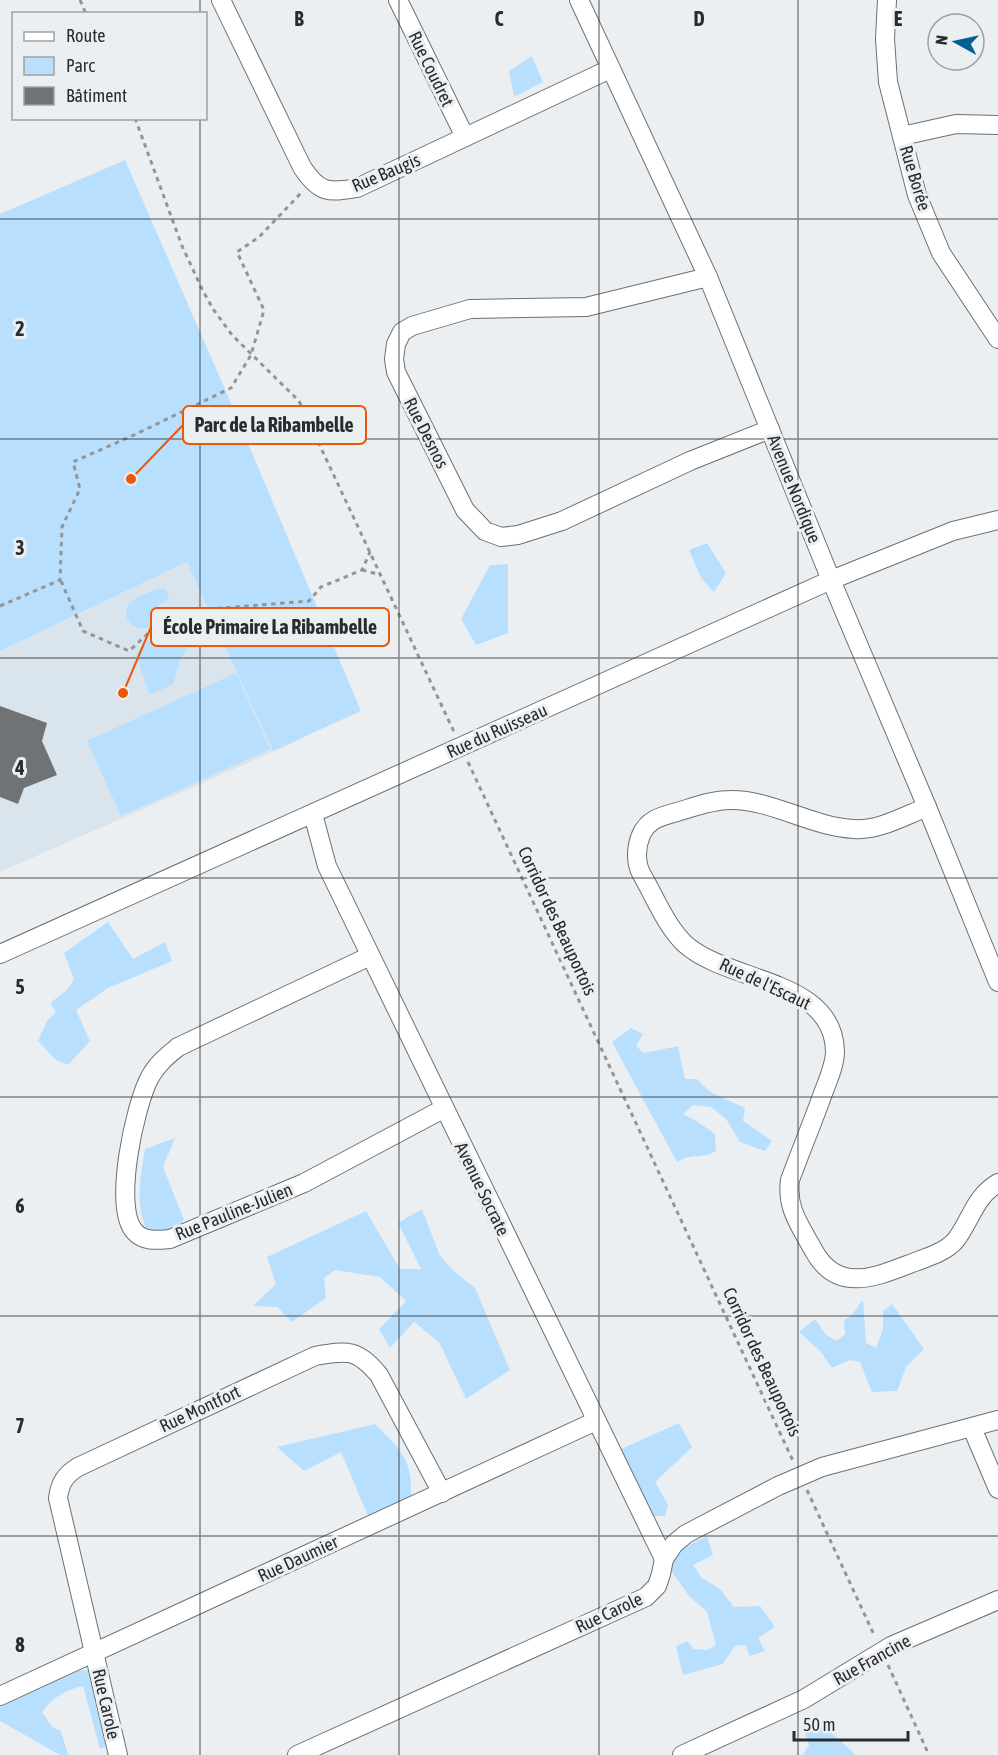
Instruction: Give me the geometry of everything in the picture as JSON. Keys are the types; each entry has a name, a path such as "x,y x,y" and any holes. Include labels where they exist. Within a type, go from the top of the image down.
{"street":[{"path":"221,0 302,167 312,183"},
{"name":"Rue Coudret","path":"398,0 465,137"},
{"name":"Avenue Nordique","path":"579,0 708,278 998,982"},
{"name":"Rue Borée","path":"887,0 885,39 888,82 917,195 941,253 998,339"},
{"name":"Rue Baugis","path":"312,183 324,190 337,192 357,188 610,69"},
{"path":"902,136 957,124 998,125"},
{"name":"Rue Desnos","path":"708,278 586,307 470,309 412,326 402,332 396,344 393,358 396,372 465,510 485,531 501,537 518,535 562,521 690,461 770,429"},
{"name":"Rue du Ruisseau","path":"0,954 831,580 953,531 998,520"},
{"name":"Rue de l'Escaut","path":"927,807 873,828 857,830 838,828 746,801 713,802 654,819 644,828 637,853 639,870 671,926 685,944 702,955 804,998 821,1011 831,1028 835,1052 831,1072 790,1180 788,1195 792,1211 821,1264 835,1274 853,1278 875,1277 938,1252 954,1242 978,1201 989,1188 998,1183"},
{"name":"Avenue Socrate","path":"314,814 327,866 663,1559"},
{"name":"Rue Pauline-Julien","path":"370,956 178,1047 161,1061 149,1078 135,1119 124,1187 128,1221 134,1232 143,1238 170,1239 304,1183 443,1109"},
{"name":"Rue Montfort","path":"94,1652 58,1498 60,1485 67,1474 78,1467 262,1380 315,1356 352,1353 365,1359 379,1375 442,1493"},
{"name":"Rue Carole","path":"297,1755 646,1597 657,1586 663,1559 674,1544 686,1534 778,1486 822,1467 998,1420"},
{"name":"Rue Daumier","path":"0,1696 597,1421"},
{"path":"972,1428 998,1489"},
{"name":"Rue Francine","path":"682,1755 804,1699 882,1652 998,1600"},
{"name":"Rue Carole","path":"94,1652 118,1755"}],"path":[{"name":"Corridor des Beauportois","path":"136,120 182,246 213,309 251,355 299,401 929,1755"},
{"path":"312,183 259,237 237,252 264,310 251,355 231,388 73,462 80,489 62,527 60,580 83,630 129,651 165,618 197,610 309,601 321,587 362,570 381,575"},
{"path":"362,570 370,552"},
{"path":"0,606 60,580"}],"shaded area":[{"path":"187,562 273,750 309,736 0,872 0,651"}],"green space":[{"path":"532,56 543,82 514,97 509,71"},
{"path":"125,160 361,711 273,751 187,562 0,651 0,214"},
{"path":"707,543 726,573 714,592 701,578 689,550"},
{"path":"508,564 508,633 476,645 461,619 490,565"},
{"path":"158,588 165,589 169,596 167,601 158,605 157,619 147,628 135,626 127,617 126,611 129,604"},
{"path":"192,616 196,635 180,660 173,684 149,695 136,653 165,623"},
{"path":"236,673 270,749 121,816 87,741"},
{"path":"108,922 133,959 165,942 172,961 108,988 76,1010 90,1041 68,1065 56,1060 38,1041 47,1021 56,1012 50,1003 67,990 74,979 64,953"},
{"path":"631,1028 643,1034 636,1046 644,1053 678,1046 685,1079 697,1079 710,1092 745,1108 743,1121 772,1141 765,1151 740,1142 726,1119 711,1107 693,1105 683,1114 715,1134 716,1151 688,1157 677,1162 612,1042"},
{"path":"175,1138 163,1167 184,1220 164,1234 150,1236 140,1204 140,1182 145,1149"},
{"path":"422,1209 440,1256 475,1288 510,1370 466,1399 439,1342 414,1322 390,1348 379,1329 406,1301 380,1277 335,1270 324,1278 326,1298 292,1322 277,1307 253,1306 276,1284 267,1257 366,1211 400,1269 421,1269 398,1223"},
{"path":"863,1300 866,1343 876,1348 883,1329 883,1311 892,1304 924,1349 906,1367 897,1391 872,1392 860,1362 850,1360 832,1368 821,1352 799,1332 815,1319 826,1335 837,1341 845,1334 844,1320 851,1316"},
{"path":"679,1423 692,1447 655,1482 668,1505 665,1516 650,1516 617,1451"},
{"path":"375,1424 391,1440 407,1463 411,1496 368,1516 341,1452 304,1471 277,1447"},
{"path":"707,1536 713,1555 693,1565 702,1578 720,1589 734,1607 760,1606 775,1627 758,1638 765,1651 750,1656 745,1645 735,1646 723,1664 683,1675 676,1646 687,1641 694,1649 707,1650 716,1645 707,1612 689,1596 663,1559"},
{"path":"89,1670 104,1677 117,1742 100,1749 83,1686 60,1695 42,1712 52,1727 61,1731 68,1755 60,1755 0,1721 0,1707 71,1671"},
{"path":"817,1715 830,1732 854,1755 803,1755 809,1745 802,1723"}],"building":[{"path":"0,706 47,723 42,741 57,775 24,788 18,804 0,797"}],"place":[{"name":"Parc de la Ribambelle","path":"131,479"},
{"name":"École Primaire La Ribambelle","path":"123,693"}]}
